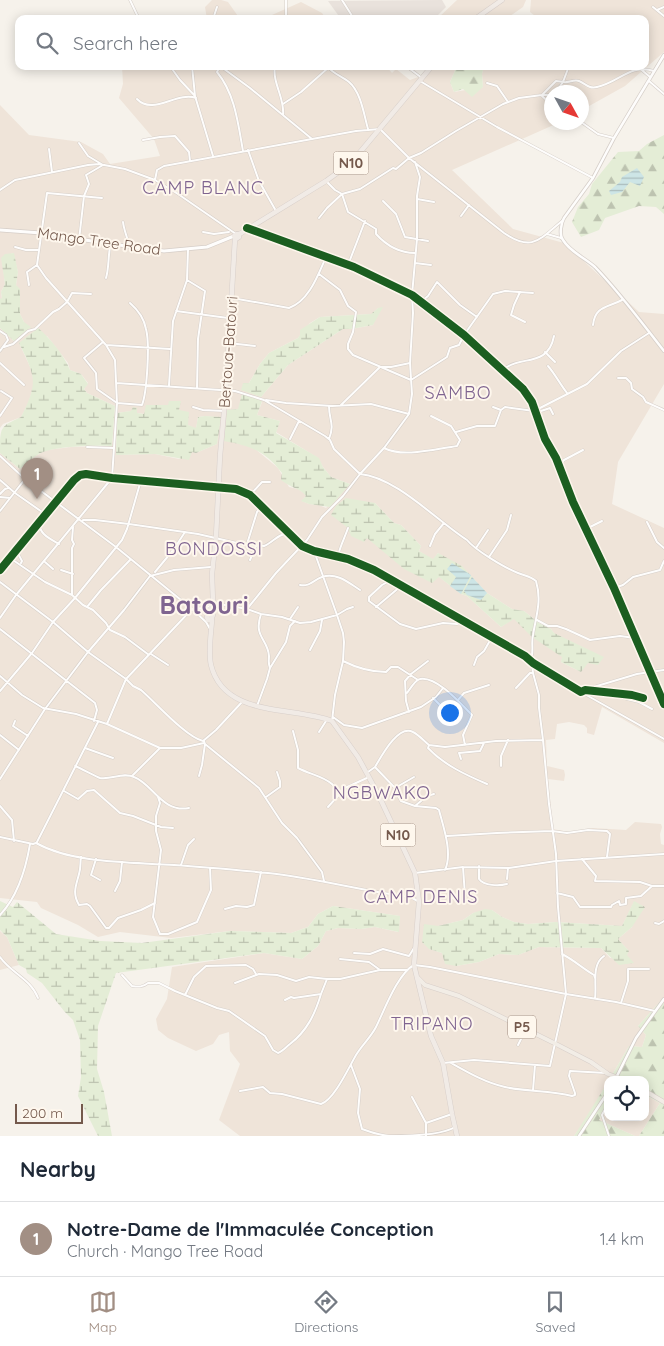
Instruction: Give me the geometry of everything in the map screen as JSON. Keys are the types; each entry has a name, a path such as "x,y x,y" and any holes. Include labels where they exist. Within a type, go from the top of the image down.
{"highway":[{"path":"481,15 502,0"},
{"name":"N10","path":"236,237 246,229 326,181 354,160 429,70"},
{"name":"Bertoua-Batouri","path":"212,605 220,456 231,318 234,242 236,237"},
{"path":"212,605 210,617 210,660 213,671 226,691 242,702 331,719"},
{"name":"N10","path":"331,719 358,757 368,775 393,823 415,873 420,902 414,965 431,1036 443,1063 457,1136"}],"main road":[{"name":"Mango Tree Road","path":"0,230 41,233 104,244 164,251 207,247 236,237"},
{"name":"P5","path":"418,978 425,985 459,996 554,1043 590,1062 611,1076"},
{"path":"419,988 425,985"},
{"path":"649,1093 664,1102"}],"street":[{"path":"130,0 137,15"},
{"path":"286,0 286,15"},
{"path":"342,0 351,15"},
{"path":"214,15 217,7"},
{"path":"653,7 664,16"},
{"path":"657,10 664,7"},
{"path":"155,180 158,168 337,133 368,129 380,130 409,158 504,233 526,244 546,234 562,221 593,178 614,138 664,54"},
{"path":"649,69 654,71"},
{"path":"173,70 195,97"},
{"path":"192,70 195,97 213,156"},
{"path":"218,70 217,72 225,82 232,101 243,151"},
{"path":"225,70 312,139"},
{"path":"275,70 276,80 283,104 283,115"},
{"path":"283,104 301,92 325,70"},
{"path":"332,70 352,84 359,99 368,129"},
{"path":"410,70 421,80 480,118 593,178"},
{"path":"561,85 567,70"},
{"path":"319,218 342,194 360,189 393,168 396,169 409,158 422,153 508,102 519,98 542,96 556,81 574,80 587,87 596,87 613,82 630,70 641,70 664,94"},
{"path":"487,83 497,86 508,102"},
{"path":"137,99 143,104 151,105 188,96 195,97"},
{"path":"589,128 598,134 614,138"},
{"path":"143,140 175,136 189,152 190,161"},
{"path":"79,143 88,156 103,165"},
{"path":"48,149 52,172"},
{"path":"248,150 259,181 276,211"},
{"path":"247,609 276,573 302,546 322,517 343,496 384,448 409,414 413,325 412,294 420,177 415,162"},
{"path":"0,190 15,180 88,165 103,165 125,169 155,180 185,199 236,237"},
{"path":"79,240 84,196 89,184 86,176 103,165"},
{"path":"326,181 342,194 348,212 377,229 376,235 404,252 416,253"},
{"path":"0,618 16,595 80,520 112,478 117,403 115,360 106,345 39,270 37,265 46,194 48,192 102,198"},
{"path":"417,199 434,202"},
{"path":"383,201 396,214 407,238 428,241"},
{"path":"461,216 469,205"},
{"path":"348,265 365,221"},
{"path":"561,238 562,221"},
{"path":"123,222 129,247"},
{"path":"246,229 326,256 412,294 464,335 476,348 523,388 532,402 545,439 614,588 664,704"},
{"path":"203,232 214,234 228,231"},
{"path":"546,234 561,238 567,246 594,266 664,351"},
{"path":"104,244 110,247 107,263 109,269 106,278"},
{"path":"15,247 26,250 38,250"},
{"path":"169,386 173,321 187,280 188,250"},
{"path":"232,298 289,308 306,294 319,274 326,256"},
{"path":"415,263 431,265"},
{"path":"29,285 28,272 37,265"},
{"path":"319,274 340,290 348,306 356,312 348,349 353,354 411,380"},
{"path":"187,280 205,291 197,351 196,388"},
{"path":"421,302 428,296 437,282 460,305 476,317"},
{"path":"411,380 447,357 450,348 459,345 493,294 505,291 533,293"},
{"path":"520,292 511,315 525,322"},
{"path":"4,347 13,344 28,331 35,329 67,302 72,293 91,294"},
{"path":"593,325 597,312 622,300"},
{"path":"103,342 84,358 96,373 97,389 117,403 142,405 148,348 146,329 139,311 130,303"},
{"path":"176,311 231,318"},
{"path":"0,331 8,338 8,343 0,351"},
{"path":"535,412 567,393 587,384 621,351 649,332"},
{"path":"504,370 511,364 538,359 551,345 554,336"},
{"path":"229,343 255,346"},
{"path":"106,345 172,349"},
{"path":"545,352 555,362"},
{"path":"0,363 24,385"},
{"path":"340,406 380,367 410,363"},
{"path":"548,366 567,393"},
{"path":"618,378 626,378 631,383 632,389 643,397 646,402 664,410"},
{"path":"116,383 226,390 264,400 286,403 329,406 359,403 371,404 409,414"},
{"path":"0,416 12,398 2,391"},
{"path":"264,400 329,439 334,449 360,474 377,479 400,490 467,540 476,549 536,581 539,599 537,620 532,636 533,651 531,660"},
{"path":"329,406 329,414 333,422 329,439"},
{"path":"193,407 203,410 224,411"},
{"path":"493,407 502,410"},
{"path":"456,432 477,426 495,426 505,407 515,407 535,412 550,408 553,414"},
{"path":"384,448 393,452 409,453 457,446 460,440 451,426 431,416"},
{"path":"290,439 299,421"},
{"path":"87,448 113,448"},
{"path":"559,466 564,460 583,450"},
{"path":"0,456 25,479 57,501 192,609 211,629"},
{"path":"0,570 45,514 80,475 86,474 218,487 242,491 250,495 302,546 314,551 338,556 374,570 492,637 581,692 664,739"},
{"path":"0,511 25,479"},
{"path":"0,480 45,514"},
{"path":"0,691 32,653 53,622 75,598 125,535 140,480"},
{"path":"250,495 262,482 270,482"},
{"path":"0,494 9,488"},
{"path":"0,498 10,498"},
{"path":"247,544 257,512 262,506"},
{"path":"489,557 506,530 511,515"},
{"path":"41,520 39,526 41,531 59,544"},
{"path":"80,520 129,524 264,546 283,534 291,535"},
{"path":"586,529 602,522"},
{"path":"647,522 657,542 664,548"},
{"path":"430,546 435,534 444,524"},
{"path":"72,595 73,527"},
{"path":"338,556 342,539 348,528"},
{"path":"283,534 284,529"},
{"path":"476,549 488,530"},
{"path":"154,574 185,532"},
{"path":"250,560 257,545"},
{"path":"16,550 22,561 21,564"},
{"path":"314,551 343,633 343,660 331,719 319,732"},
{"path":"10,558 60,590 72,595 93,610 115,634 125,637 168,665"},
{"path":"87,607 130,560"},
{"path":"660,570 664,561"},
{"path":"45,562 53,569"},
{"path":"0,779 45,709 88,652 150,576 190,568 213,567"},
{"path":"61,570 73,574"},
{"path":"614,588 622,585 634,576 660,570 664,572"},
{"path":"300,585 307,586 322,577 338,576 360,590"},
{"path":"391,580 382,585 369,597 369,601 400,624 416,629 443,623 457,624 463,621"},
{"path":"0,582 53,622 88,652 156,702 185,731 196,740 204,743 259,788 282,823 297,838 322,872 324,881"},
{"path":"376,607 401,586"},
{"path":"107,724 126,679 192,609 206,608 212,605 247,609 261,614 295,620 300,623 309,623 337,615 354,607"},
{"path":"290,619 298,608"},
{"path":"261,614 258,620 259,629 269,655 267,662 270,668"},
{"path":"257,706 270,668 286,642 290,626 295,620"},
{"path":"310,650 320,631 322,620"},
{"path":"537,620 548,626 566,629 590,640 620,636 635,638"},
{"path":"0,629 97,705 96,722 85,748 35,844"},
{"path":"474,665 477,657 484,651 492,637"},
{"path":"343,660 351,665 380,672 386,672 391,667 398,668 418,680 435,682 458,700 472,715 463,735 465,745"},
{"path":"409,712 406,701 405,681 410,674 428,661"},
{"path":"443,1063 474,1060 550,1066 566,994 556,861 539,695 533,673 533,663"},
{"path":"581,692 650,671 664,670"},
{"path":"516,688 530,673 533,673"},
{"path":"0,676 22,695 45,709 76,714 107,724 160,748 181,748 204,743"},
{"path":"407,693 418,680"},
{"path":"458,700 464,693 489,685"},
{"path":"331,719 344,725 359,728 421,707 443,688"},
{"path":"585,690 643,698"},
{"path":"613,693 619,697 639,702 652,710"},
{"path":"433,698 443,708"},
{"path":"199,776 204,743 242,702"},
{"path":"16,721 12,726 28,736"},
{"path":"293,731 298,750 298,768 308,774 316,775 331,784 340,793"},
{"path":"328,807 345,788 368,775 387,747 398,735 405,731 414,732 429,745 445,747 508,740 543,740"},
{"path":"0,735 19,750"},
{"path":"501,766 501,756 508,740"},
{"path":"461,759 459,753 480,751 484,743"},
{"path":"429,745 428,748 436,756 452,767 487,784"},
{"path":"85,748 113,758"},
{"path":"132,776 160,748"},
{"path":"75,766 101,778 132,776 143,782 158,797 177,808 189,808"},
{"path":"375,767 395,788 400,800 416,806 439,810 447,836 447,866 445,870"},
{"path":"266,797 280,787 277,772"},
{"path":"395,788 414,777"},
{"path":"64,790 78,799 87,791 94,790 120,813 173,828"},
{"path":"416,806 434,794"},
{"path":"158,797 160,804 156,816 156,831 161,850 153,917 160,934 168,934 194,924 201,915 211,886 210,868"},
{"path":"0,806 12,820 14,841"},
{"path":"447,836 552,831 567,833 588,830 608,831 610,838 607,857"},
{"path":"0,838 29,845 35,844 80,857 122,862 261,872 324,881 410,897 420,902"},
{"path":"181,865 188,845 194,839"},
{"path":"0,915 15,893 29,845"},
{"path":"415,873 463,867 508,868 556,861 664,854"},
{"path":"80,857 80,868 74,887 76,901 79,905 87,904 90,906 106,928 109,928 118,918 155,903"},
{"path":"96,859 92,875 100,880"},
{"path":"582,859 596,876 595,881 643,882 652,886 664,886"},
{"path":"115,891 120,882 122,862"},
{"path":"479,866 479,879 482,883 507,884"},
{"path":"463,867 465,896"},
{"path":"507,879 508,868"},
{"path":"225,909 236,906 247,908 254,905 261,872"},
{"path":"557,893 573,897 580,907 611,907 618,901 620,905 626,904 626,898 641,896 652,886"},
{"path":"410,897 418,892"},
{"path":"655,923 659,924 664,921"},
{"path":"354,953 370,954 383,949 409,956 416,947"},
{"path":"562,954 574,960 579,967 594,975 596,980"},
{"path":"595,998 596,962 604,956"},
{"path":"0,957 7,967 32,986 38,998"},
{"path":"340,959 369,962 380,970"},
{"path":"185,995 194,977 206,966 246,965 253,969 256,974"},
{"path":"240,1091 263,1088 272,1094 282,1094 322,1104 336,1089 375,1028 395,988 407,970 414,965 621,1003 655,1012"},
{"path":"621,1003 628,981 628,969 649,969"},
{"path":"235,983 256,974 277,975 296,981 309,977 340,979 380,970 407,970"},
{"path":"122,975 132,986 140,987 155,982 217,1008 229,1011 263,1034 274,1051 279,1053 296,1040 309,1025 326,979"},
{"path":"285,1000 291,997 321,994"},
{"path":"617,1076 636,1038 664,999"},
{"path":"518,1045 526,1029"},
{"path":"451,1063 497,1086 548,1091 574,1096 576,1093 569,1076 570,1071 608,1074"},
{"path":"351,1065 360,1089 358,1113 362,1129 388,1136 426,1136 441,1134 455,1127"},
{"path":"533,1090 535,1065"},
{"path":"412,1097 426,1123 426,1136"},
{"path":"579,1136 604,1098"},
{"path":"604,1112 602,1116 609,1136"},
{"path":"426,1123 452,1114"}],"shaded area":[{"path":"212,0 221,0 228,2 237,15 206,15 205,7"},
{"path":"442,0 446,7 438,15 338,15 328,1"},
{"path":"457,0 526,0 523,7 512,15 441,15"},
{"path":"531,0 664,0 664,52 649,65 649,15 534,15 530,12"},
{"path":"301,2 323,15 272,15"},
{"path":"122,70 389,70 392,73 397,70 410,80 421,76 426,70 455,70 450,82 454,92 483,87 483,70 643,70 625,86 589,106 589,85 544,85 544,129 452,170 513,229 564,243 639,312 664,314 664,384 618,462 612,504 664,528 664,743 602,707 594,735 587,733 587,728 584,725 569,722 557,724 555,739 546,740 547,766 564,770 565,775 564,781 548,779 553,829 569,832 593,828 626,830 635,822 661,824 661,844 664,845 664,997 638,1026 646,1035 642,1047 629,1046 611,1076 604,1076 604,1089 574,1136 240,1136 219,1120 240,1064 230,1051 229,1032 219,1035 213,1044 196,1051 168,1038 158,1030 156,1019 167,999 172,967 264,953 302,959 318,946 326,931 338,928 361,929 375,927 398,932 400,916 333,906 318,914 308,927 291,933 230,931 171,938 120,932 98,937 78,925 41,908 37,902 0,898 0,453 20,469 35,456 47,450 71,447 112,446 115,406 87,393 84,389 88,383 81,374 70,370 68,363 47,336 19,343 32,371 34,385 28,404 21,417 3,424 0,428 0,328 14,341 24,322 20,314 20,295 16,285 18,272 13,253 2,258 5,284 1,292 2,299 0,299 0,105 29,135 81,142 103,154 110,164 160,156 154,139 119,98 123,84","holes":["378,308 373,325 343,329 288,365 261,397 243,383 249,383 269,353 298,338 310,323 320,317 372,314","180,401 179,410 188,425 196,429 198,417 220,418 217,444 196,453 192,452 179,459 155,454 116,455 117,413 132,411 137,408 137,413 145,414 150,406 169,405","262,402 257,415 280,421 276,432 318,458 331,477 350,484 326,508 302,501 306,496 304,493 289,487 278,468 254,448 243,444 227,410","375,503 394,523 401,525 421,546 419,551 433,560 438,553 472,577 487,593 512,609 524,611 539,623 551,629 581,672 561,662 563,657 514,618 501,627 467,596 461,594 438,576 348,528","634,902 632,927 618,939 628,950 627,955 610,958 601,948 539,947 518,955 499,954 479,962 456,966 442,953 429,949 430,926 463,920 473,913 492,910 514,922 528,924 556,922 622,926"]},
{"path":"0,931 7,937 19,965 0,970"},
{"path":"649,1097 660,1103 649,1120"},
{"path":"604,1112 604,1121 649,1121 639,1136 635,1136 599,1120"}],"green space":[{"path":"455,70 483,70 483,87 472,97 463,89 454,92 450,82"},
{"path":"664,135 664,214 656,207 639,206 605,218 599,230 581,237 572,222 578,207 589,194 592,184 618,152 639,151 647,144"},
{"path":"14,253 18,272 16,285 20,289 20,314 24,322 31,327 14,341 0,328 0,299 2,298 1,292 5,284 1,258 5,254"},
{"path":"383,307 373,325 343,329 288,365 261,397 241,390 243,383 249,383 269,353 298,338 300,330 320,317 371,314 378,308"},
{"path":"38,328 56,347 70,370 81,374 88,384 84,389 87,393 115,406 112,446 78,446 52,449 32,458 20,469 0,453 0,437 5,426 21,417 31,395 33,379 29,364 19,343"},
{"path":"242,394 262,401 257,415 280,421 276,433 319,458 331,477 350,484 330,507 301,501 306,496 301,491 281,480 282,473 270,459 250,448 224,441 227,410 238,409"},
{"path":"169,401 181,401 179,410 189,412 188,425 196,428 198,417 221,417 217,444 196,453 192,452 189,460 155,454 116,455 117,413 131,411 133,407 137,408 137,413 144,414 146,405 168,405"},
{"path":"346,498 375,503 394,523 401,525 421,546 419,551 433,559 438,553 462,566 487,593 512,609 524,611 554,633 604,657 598,665 588,663 581,672 561,662 562,657 532,637 514,619 501,627 467,596 461,594 439,577 432,583 404,569 367,538 364,542 351,536 348,528 331,515 336,506"},
{"path":"0,901 13,907 17,902 56,934 100,941 142,943 230,931 291,933 308,927 318,914 333,906 400,916 399,932 375,927 361,929 338,928 326,931 318,946 302,959 264,953 116,973 98,1026 97,1069 104,1092 112,1136 98,1136 78,1096 81,1077 80,1040 73,1020 42,983 19,965 7,937 0,930"},
{"path":"634,901 645,907 632,927 618,939 629,951 627,955 634,963 619,965 601,948 539,947 518,955 499,954 479,962 456,966 445,964 442,953 429,949 422,942 424,924 438,926 463,920 473,913 485,909 492,910 514,922 528,924 556,922 622,926"},
{"path":"664,997 664,1136 639,1136 660,1103 649,1097 649,1076 611,1076 629,1046 642,1047 646,1035 638,1026"},
{"path":"604,1088 604,1111 599,1120 635,1136 574,1136"}],"water":[{"path":"637,168 644,177 640,186 630,182 622,192 611,195 609,191 620,182 622,177"},
{"path":"452,563 471,575 461,594 450,586 456,577 447,569"},
{"path":"472,577 487,593 481,600 467,595 464,591"}],"cycle path":[{"path":"247,228 354,267 412,295 464,335 523,389 532,402 545,439 556,458 573,502 614,588 664,704"},
{"path":"0,570 80,475 86,474 236,489 250,495 302,546 314,551 348,559 374,570 525,656 533,663 581,692 585,690 643,698"}],"place":[{"name":"Notre-Dame de l'Immaculée Conception","path":"37,499"}],"district":[{"name":"CAMP BLANC","path":"203,187"},
{"name":"SAMBO","path":"458,392"},
{"name":"BONDOSSI","path":"214,548"},
{"name":"Batouri","path":"204,604"},
{"name":"NGBWAKO","path":"382,792"},
{"name":"CAMP DENIS","path":"421,896"},
{"name":"TRIPANO","path":"432,1023"}]}
